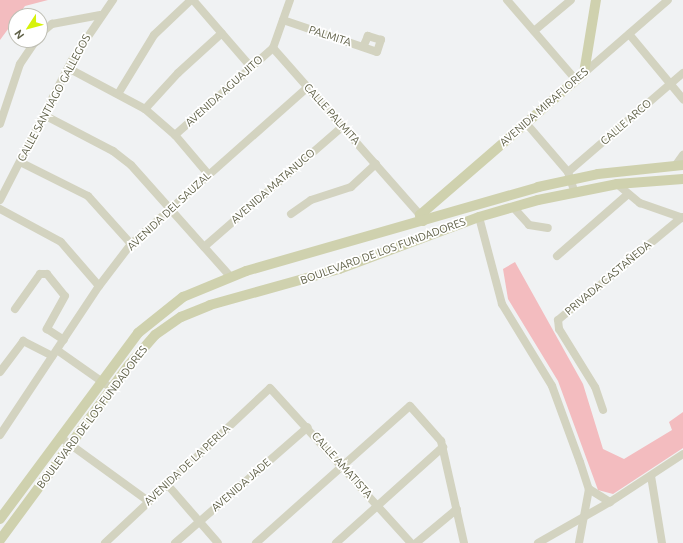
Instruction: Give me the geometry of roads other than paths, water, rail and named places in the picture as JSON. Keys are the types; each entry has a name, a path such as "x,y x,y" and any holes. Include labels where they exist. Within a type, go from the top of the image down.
{"main road":[{"path":"580,76 596,0"},
{"name":"AVENIDA MIRAFLORES","path":"422,218 580,76"},
{"name":"BOULEVARD DE LOS FUNDADORES","path":"1,516 100,381 152,319 183,297 230,276 422,218 486,202 570,175 679,166"},
{"name":"BOULEVARD DE LOS FUNDADORES","path":"0,540 112,388 155,335 198,309 339,269 479,217 574,190 617,184 683,179"},
{"path":"479,217 486,202"}],"street":[{"name":"CALLE SANTIAGO GALLEGOS","path":"0,200 68,68 100,15 113,0"},
{"path":"118,94 154,35 192,0 251,67"},
{"path":"273,48 290,0"},
{"path":"507,0 534,31 580,76"},
{"path":"534,31 570,0"},
{"name":"AVENIDA MIRAFLORES","path":"580,76 668,0"},
{"path":"48,27 52,24 100,15"},
{"name":"PALMITA","path":"283,20 377,52 381,40 368,36 363,47"},
{"path":"145,110 178,73 222,33"},
{"path":"628,34 683,100"},
{"path":"0,124 20,64 31,48"},
{"name":"AVENIDA AGUAJITO","path":"174,135 273,48"},
{"name":"CALLE PALMITA","path":"273,48 343,126 422,218"},
{"path":"68,68 145,110 174,135 208,174"},
{"name":"CALLE ARCO","path":"570,175 683,73"},
{"name":"AVENIDA DEL SAUZAL","path":"0,435 99,286 131,244 169,208 308,87"},
{"path":"44,115 114,151 169,208 230,276"},
{"path":"526,123 570,175 574,190"},
{"name":"AVENIDA MATANUCO","path":"204,247 343,126"},
{"path":"679,166 683,155"},
{"path":"20,162 88,196 131,244"},
{"path":"290,214 311,200 351,187 376,164"},
{"path":"617,184 627,195 683,217"},
{"path":"557,256 627,195"},
{"path":"513,207 529,225 548,228"},
{"path":"0,209 61,242 99,286"},
{"path":"479,217 502,304 552,386 589,489 579,543"},
{"name":"PRIVADA CASTAÑEDA","path":"603,410 595,386 559,329 558,320 683,217"},
{"path":"15,309 40,274 48,274 65,296 47,329 64,340"},
{"path":"0,372 23,341 55,353 112,388"},
{"name":"CALLE AMATISTA","path":"270,388 343,465 411,543"},
{"name":"AVENIDA DE LA PERLA","path":"105,543 166,482 270,388"},
{"path":"259,542 410,406 437,435 443,447 464,543"},
{"name":"AVENIDA JADE","path":"175,543 308,427"},
{"path":"60,437 148,501"},
{"path":"336,543 377,504 443,447"},
{"path":"538,543 583,519 683,454"},
{"path":"651,476 662,543"},
{"path":"166,482 218,543"},
{"path":"589,489 610,502"},
{"path":"416,543 457,509"}]}
